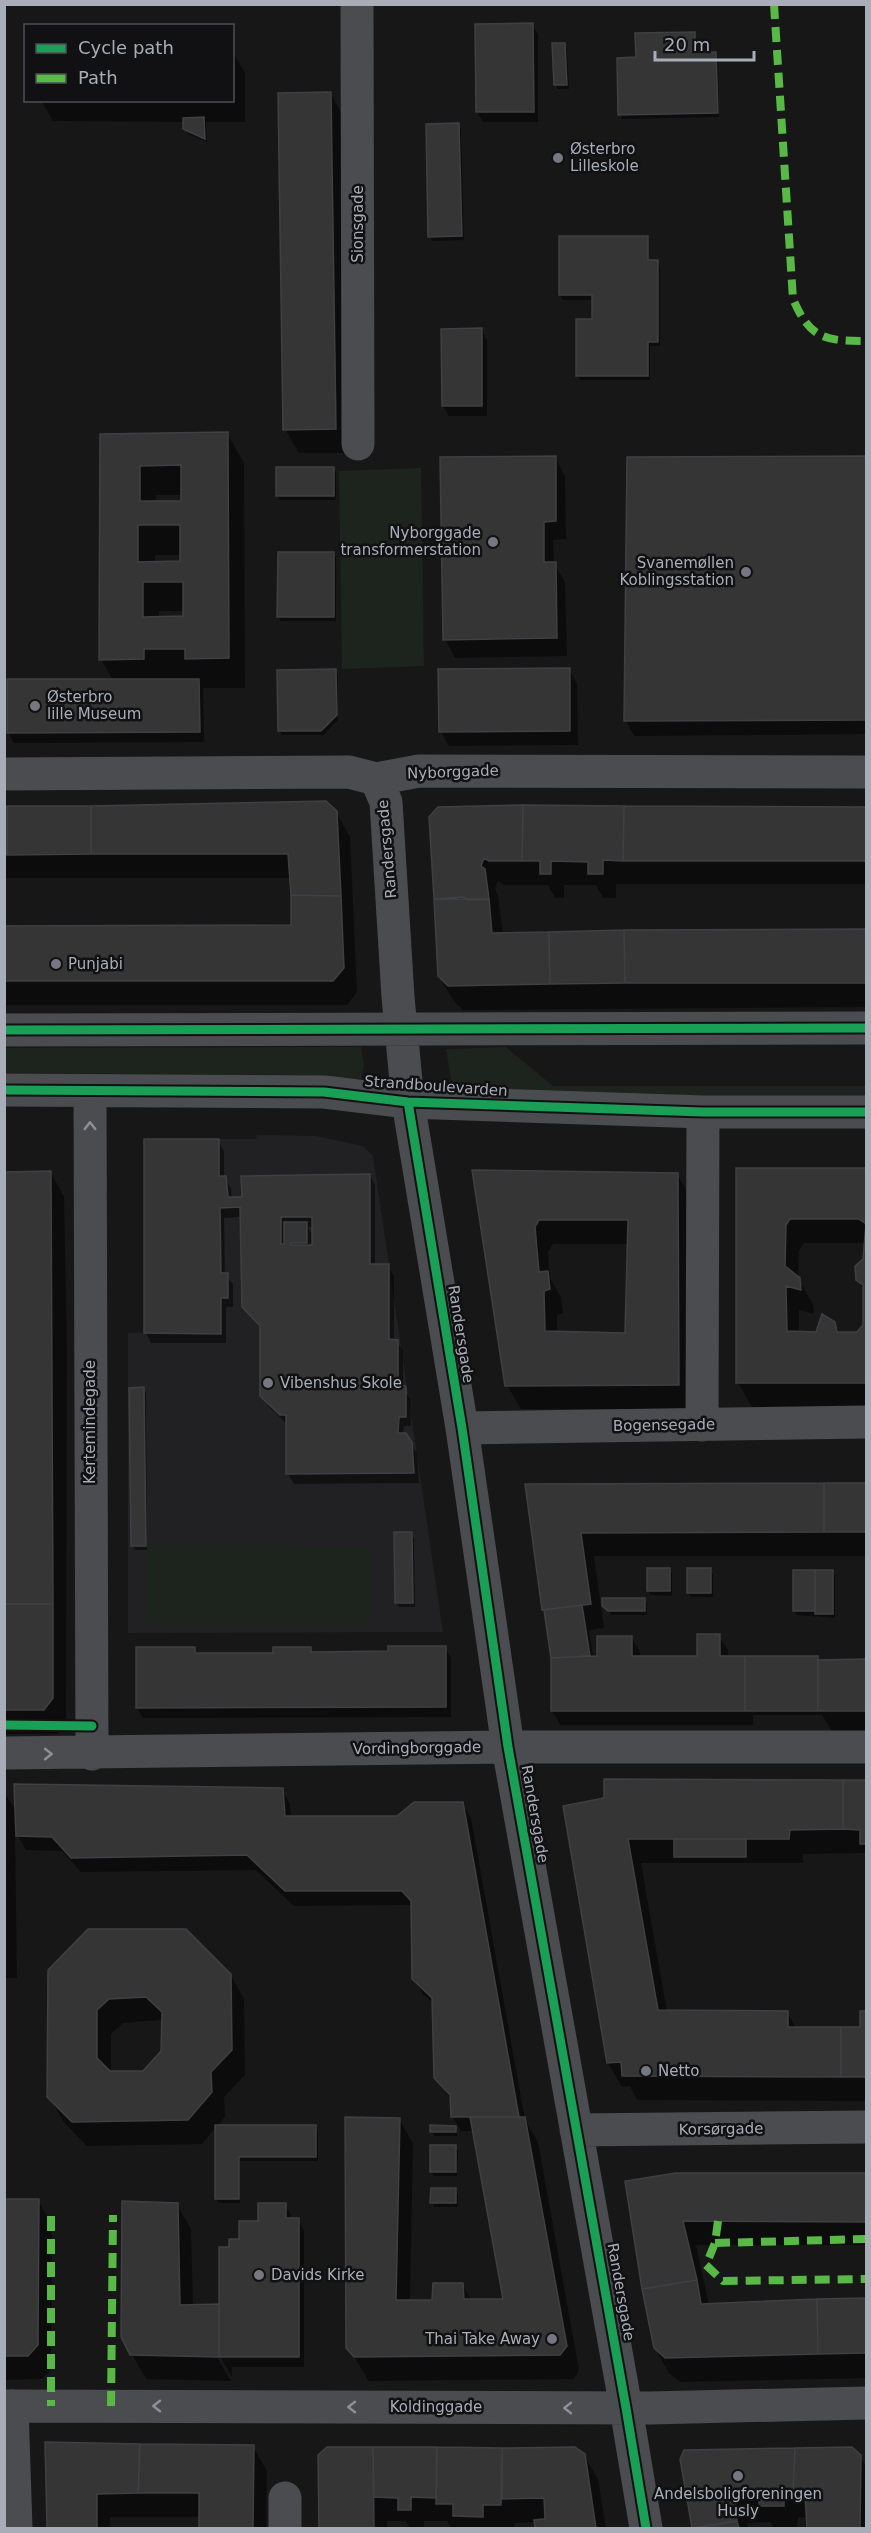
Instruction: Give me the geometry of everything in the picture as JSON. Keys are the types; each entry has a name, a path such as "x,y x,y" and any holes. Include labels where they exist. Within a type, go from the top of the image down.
{"street":[{"name":"Sionsgade","path":"357,4 358,444"},
{"name":"Nyborggade","path":"4,774 349,772 376,779 419,771 867,772"},
{"name":"Randersgade","path":"376,779 386,802 408,1102 462,1428 508,1747 646,2529"},
{"path":"4,1030 867,1028"},
{"name":"Strandboulevarden","path":"4,1090 324,1092 408,1102 703,1112 867,1112"},
{"name":"Kertemindegade","path":"90,1091 92,1754"},
{"path":"702,1425 703,1112"},
{"name":"Bogensegade","path":"462,1428 867,1422"},
{"name":"Vordingborggade","path":"4,1753 92,1754 508,1747 867,1746"},
{"name":"Korsørgade","path":"576,2130 867,2127"},
{"name":"Koldinggade","path":"8,2406 626,2408 867,2403"},
{"path":"8,2406 16,2529"}],"shaded area":[{"path":"421,468 424,666 342,669 339,471"},
{"path":"361,1047 364,1064 361,1079 290,1075 5,1073 5,1048"},
{"path":"506,1047 553,1086 866,1086 866,1097 616,1098 453,1091 446,1049"},
{"name":"Vibenshus Skole","path":"257,1135 316,1136 363,1146 373,1156 443,1632 128,1633 128,1333 144,1333 219,1139 256,1139"},
{"path":"149,1545 371,1547 370,1626 149,1625"}],"building":[{"path":"533,23 534,112 476,112 475,24"},
{"path":"695,32 695,53 716,52 718,113 618,115 617,58 636,57 635,33"},
{"path":"552,43 565,43 567,85 554,85"},
{"path":"331,92 336,429 283,430 278,93"},
{"path":"204,117 205,139 183,129 183,118"},
{"path":"459,123 462,236 428,237 426,124"},
{"path":"559,236 648,236 648,260 658,260 658,342 648,342 648,376 576,376 576,319 592,319 592,295 559,295"},
{"path":"482,328 482,406 442,406 441,329"},
{"path":"228,432 229,658 185,659 185,649 144,649 144,659 99,660 100,434","holes":["181,465 181,501 140,501 140,466","138,525 180,525 180,561 138,562","143,582 183,582 183,616 143,617"]},
{"name":"Nyborggade transformerstation","path":"556,456 556,521 544,522 544,562 556,562 557,638 443,640 440,457"},
{"name":"Svanemøllen Koblingsstation","path":"866,456 866,720 624,721 627,457"},
{"path":"276,467 334,467 334,496 276,496"},
{"path":"278,552 334,552 334,617 277,617"},
{"path":"570,668 570,731 439,732 438,669"},
{"path":"336,669 337,715 321,731 278,731 277,670"},
{"path":"7,679 199,679 200,732 7,733"},
{"path":"326,801 337,811 341,896 291,895 288,854 91,854 91,806"},
{"path":"523,805 522,861 489,861 484,858 481,866 485,869 489,899 434,899 429,817 438,807"},
{"path":"523,805 624,806 623,861 603,860 603,874 588,874 588,862 551,861 551,874 540,874 540,861 522,861"},
{"path":"4,806 7,806 7,855 4,855"},
{"path":"7,806 91,806 91,854 7,855"},
{"path":"624,806 866,807 866,861 623,861"},
{"path":"291,895 341,896 344,968 333,981 5,981 5,926 291,925"},
{"path":"463,897 468,900 489,899 492,933 549,932 550,984 448,986 438,976 434,899"},
{"path":"5,926 5,981 4,981"},
{"path":"866,929 866,983 625,983 624,930"},
{"path":"624,930 625,983 550,984 549,932"},
{"path":"144,1139 219,1139 219,1176 226,1176 228,1197 242,1197 241,1176 370,1174 370,1264 389,1264 389,1339 398,1340 398,1380 406,1387 406,1417 399,1417 398,1433 406,1433 412,1442 414,1473 286,1474 286,1415 280,1415 260,1396 260,1326 242,1307 240,1207 220,1208 221,1273 228,1273 228,1298 221,1298 221,1334 144,1333","holes":["281,1217 312,1217 312,1245 291,1245 291,1243 307,1243 307,1222 284,1222 284,1244 281,1244"]},
{"path":"736,1168 866,1168 866,1224 866,1383 736,1383","holes":["790,1219 859,1219 866,1224 863,1259 855,1266 856,1280 863,1285 863,1325 857,1332 837,1332 835,1322 822,1314 816,1332 787,1331 786,1286 801,1290 800,1278 785,1266 786,1225"]},
{"path":"472,1170 678,1173 679,1385 505,1386","holes":["539,1220 628,1220 625,1333 545,1331 544,1291 550,1289 548,1271 539,1272 535,1227"]},
{"path":"51,1171 53,1604 4,1604 4,1172"},
{"path":"144,1387 146,1546 131,1546 129,1388"},
{"path":"824,1483 866,1483 866,1532 824,1532"},
{"path":"824,1483 824,1532 581,1533 591,1604 542,1610 525,1484"},
{"path":"394,1532 412,1532 413,1603 395,1603"},
{"path":"647,1568 670,1568 670,1591 647,1591"},
{"path":"687,1568 711,1568 711,1593 687,1593"},
{"path":"793,1570 815,1570 815,1611 793,1611"},
{"path":"815,1570 833,1570 833,1614 815,1614"},
{"path":"602,1598 645,1598 645,1611 608,1611 602,1606"},
{"path":"4,1604 53,1604 53,1698 44,1710 4,1710"},
{"path":"582,1605 590,1656 551,1658 544,1610"},
{"path":"697,1634 720,1634 720,1656 745,1656 745,1711 551,1711 551,1658 597,1656 597,1636 632,1636 632,1656 697,1656"},
{"path":"388,1646 446,1646 446,1707 136,1708 136,1647 195,1647 195,1653 273,1653 273,1647 311,1647 311,1652 388,1651"},
{"path":"745,1656 818,1656 818,1711 745,1711"},
{"path":"866,1659 866,1711 818,1711 818,1660"},
{"path":"604,1779 843,1780 843,1829 790,1830 789,1839 628,1839 658,2010 788,2011 788,2027 841,2027 841,2077 622,2076 621,2062 607,2063 563,1806 604,1798"},
{"path":"843,1780 866,1780 866,1844 860,1844 860,1830 843,1829"},
{"path":"14,1784 283,1788 285,1816 397,1816 414,1802 463,1802 519,2117 451,2117 450,2095 434,2078 432,1998 412,1979 411,1901 402,1891 285,1891 247,1855 71,1858 52,1837 16,1836"},
{"path":"674,1839 746,1839 746,1857 674,1857"},
{"path":"88,1929 186,1929 231,1974 232,2050 211,2072 212,2092 188,2120 72,2122 47,2097 48,1970","holes":["146,1997 162,2012 161,2051 143,2071 110,2071 97,2058 97,2010 109,1999"]},
{"path":"860,2011 866,2011 866,2077 841,2077 841,2027 860,2027"},
{"path":"345,2117 400,2118 396,2300 432,2300 433,2283 463,2283 464,2299 503,2299 470,2117 525,2117 567,2346 560,2355 354,2357 346,2348"},
{"path":"215,2125 316,2125 316,2157 239,2157 239,2199 215,2199"},
{"path":"430,2125 456,2126 456,2132 430,2132"},
{"path":"430,2145 456,2145 456,2172 430,2172"},
{"path":"676,2173 866,2173 866,2222 683,2221 697,2280 642,2289 625,2181"},
{"path":"431,2188 456,2188 456,2203 430,2203"},
{"path":"4,2199 39,2199 38,2345 28,2356 4,2356"},
{"path":"122,2201 178,2203 180,2305 219,2304 219,2357 130,2355 121,2337"},
{"name":"Davids Kirke","path":"258,2203 286,2203 286,2218 299,2218 299,2357 219,2357 219,2247 229,2247 229,2239 239,2239 239,2221 258,2221"},
{"path":"697,2280 701,2304 817,2299 818,2354 665,2358 654,2348 642,2289"},
{"path":"866,2298 866,2353 818,2354 817,2299"},
{"path":"45,2442 140,2444 138,2493 97,2494 97,2528 47,2528"},
{"path":"140,2444 254,2445 253,2528 199,2528 199,2493 138,2493"},
{"path":"327,2447 373,2447 374,2528 319,2528 318,2455"},
{"path":"373,2447 437,2447 436,2498 411,2497 411,2510 398,2510 398,2498 374,2497"},
{"path":"437,2447 502,2448 501,2505 483,2505 483,2517 453,2516 453,2504 436,2504"},
{"path":"575,2447 585,2454 596,2528 535,2528 534,2520 545,2519 544,2498 502,2499 502,2448"},
{"path":"852,2447 861,2455 860,2528 807,2528 805,2495 793,2493 795,2448"},
{"name":"Andelsboligforeningen Husly","path":"795,2448 793,2493 784,2494 784,2506 759,2506 759,2498 735,2499 737,2521 692,2528 680,2459 684,2450"},
{"path":"737,2521 739,2528 696,2528"}],"marked path":[{"path":"774,4 793,299 806,322 820,335 840,340 866,341"},
{"path":"111,2406 113,2215"},
{"path":"51,2216 51,2406"},
{"path":"718,2221 715,2243 706,2265 723,2281 866,2279"},
{"path":"715,2243 866,2239"}],"cycle path":[{"path":"4,1030 866,1028"},
{"path":"4,1090 324,1092 408,1102 703,1112 866,1112"},
{"path":"408,1102 462,1428 508,1747 646,2528"},
{"path":"4,1725 92,1726"}],"place":[{"name":"Østerbro Lilleskole","path":"558,158"},
{"name":"Nyborggade transformerstation","path":"493,542"},
{"name":"Svanemøllen Koblingsstation","path":"746,572"},
{"name":"Østerbro lille Museum","path":"35,706"},
{"name":"Punjabi","path":"56,964"},
{"name":"Vibenshus Skole","path":"268,1383"},
{"name":"Netto","path":"646,2071"},
{"name":"Davids Kirke","path":"259,2275"},
{"name":"Thai Take Away","path":"552,2339"},
{"name":"Andelsboligforeningen Husly","path":"738,2476"}]}
